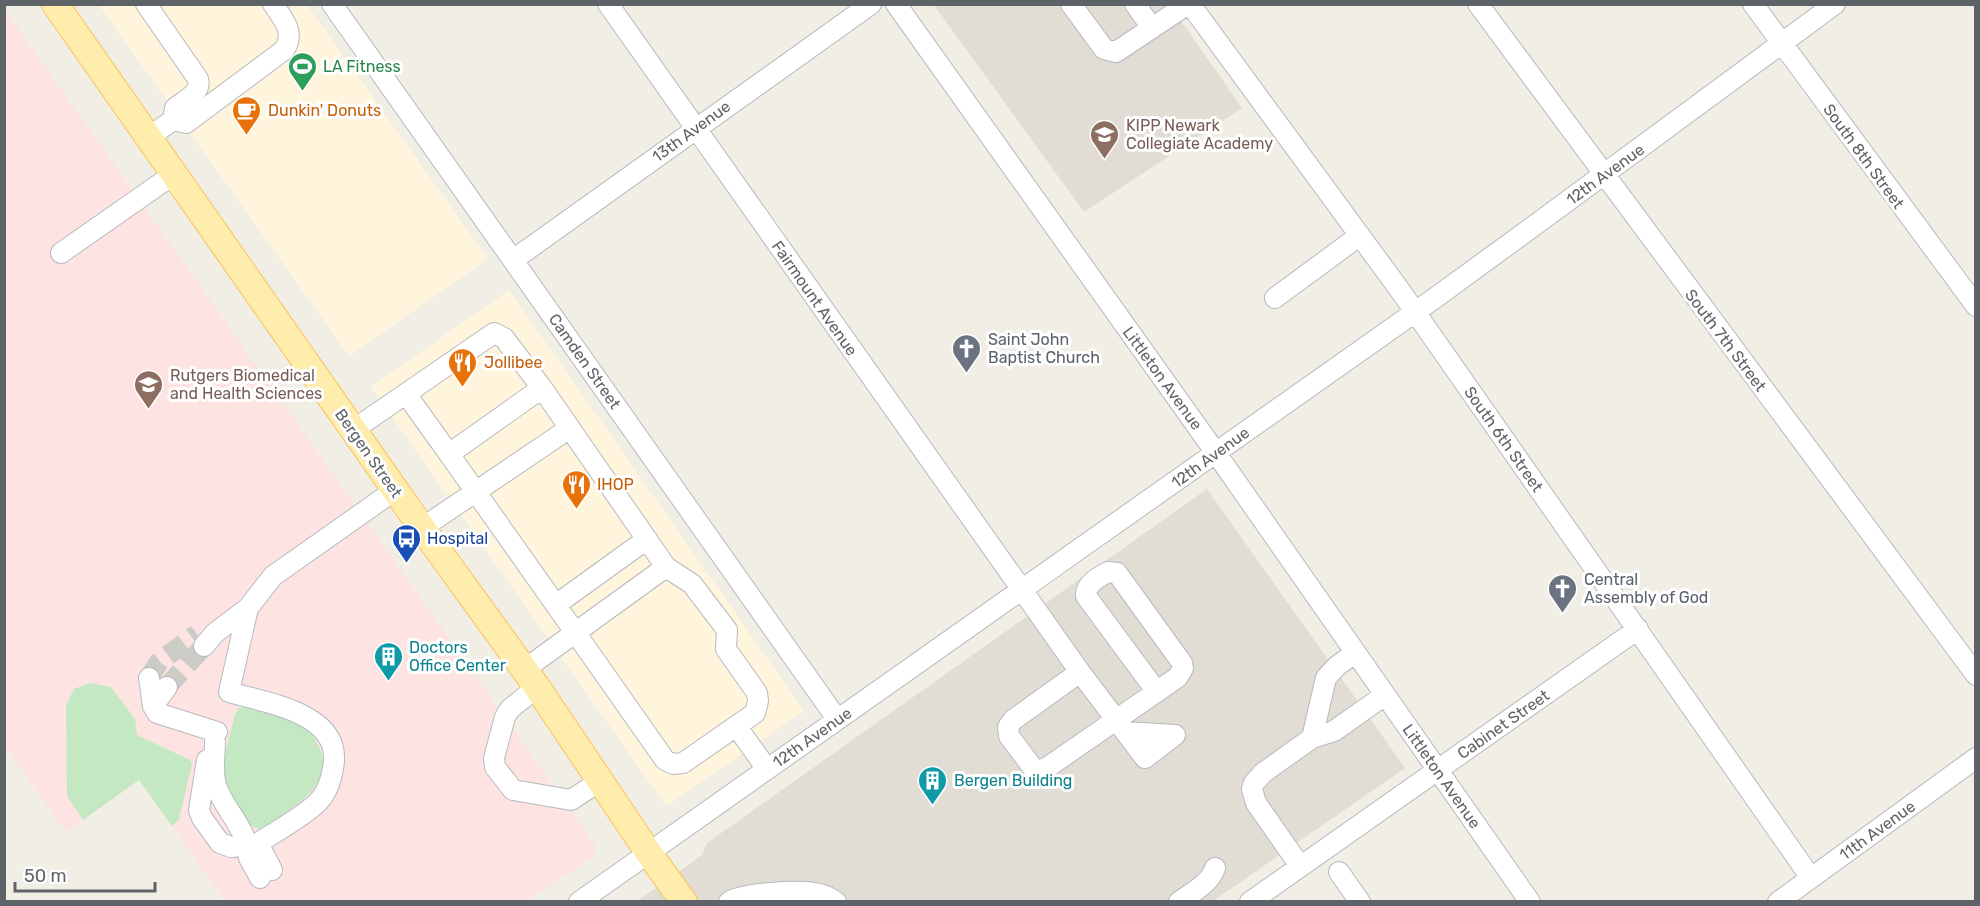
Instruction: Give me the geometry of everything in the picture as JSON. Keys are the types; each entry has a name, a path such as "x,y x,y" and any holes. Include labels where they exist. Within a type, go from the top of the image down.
{"main road":[{"name":"Bergen Street","path":"55,4 395,490 531,678 684,902"}],"street":[{"path":"146,4 200,84 197,91 175,108 173,120 149,137"},
{"path":"173,120 186,123 284,50 289,43 290,33 288,25 273,4"},
{"name":"Camden Street","path":"332,4 837,719"},
{"name":"Fairmount Avenue","path":"608,4 1120,726 1145,758 1175,735 1120,726"},
{"name":"13th Avenue","path":"513,260 870,4"},
{"name":"Littleton Avenue","path":"896,4 1216,453 1530,902"},
{"path":"1071,4 1104,49 1116,52 1189,4"},
{"path":"1135,4 1147,31"},
{"name":"South 6th Street","path":"1189,4 1414,312 1811,878"},
{"name":"South 7th Street","path":"1478,4 1976,675"},
{"name":"South 8th Street","path":"1753,4 1976,306"},
{"name":"12th Avenue","path":"579,902 767,768 1023,591 1414,312 1604,176 1835,4"},
{"path":"61,253 174,174"},
{"path":"1275,298 1359,236"},
{"path":"353,430 494,333 504,338 542,388 666,567 693,584 726,630 726,649 757,693 755,713 683,763 679,765 669,762 406,394"},
{"path":"449,454 542,388"},
{"path":"422,528 570,428"},
{"path":"205,638 248,608 273,576 395,490"},
{"path":"557,604 647,539"},
{"path":"600,781 571,800 513,790 495,767 494,758 505,717 531,678 574,632 666,567"},
{"path":"1080,672 1011,722 1008,727 1009,736 1031,766 1038,770 1048,767 1120,726 1157,692 1180,675 1183,668 1182,663 1117,573 1110,571 1105,573 1089,586 1085,592 1086,596 1157,692"},
{"path":"216,737 208,752 202,778 199,810 220,843 231,847 253,844 315,805 323,796 334,764 333,747 326,733 316,722 300,713 229,692 248,608"},
{"name":"Cabinet Street","path":"1250,902 1638,629"},
{"path":"1312,738 1326,678 1354,653"},
{"path":"158,682 153,706 157,713 216,737"},
{"path":"1300,866 1256,803 1252,789 1254,783 1263,773 1312,738 1334,731 1385,695"},
{"path":"737,727 767,768"},
{"path":"216,737 215,784 221,797 253,844"},
{"name":"11th Avenue","path":"1778,902 1976,758"},
{"path":"253,844 249,858 266,874"},
{"path":"1179,902 1205,884 1215,868"},
{"path":"1339,872 1360,902"},
{"path":"729,902 734,898 749,895 812,892 827,896 836,902"}],"shaded area":[{"path":"99,5 307,5 488,259 349,356"},
{"name":"KIPP Newark Collegiate Academy","path":"934,5 1170,5 1242,108 1084,212"},
{"name":"Rutgers Biomedical and Health Sciences","path":"4,8 596,846 593,857 528,901 225,901 139,780 66,832 5,747"},
{"path":"509,290 804,711 666,806 371,387"},
{"path":"1207,489 1405,768 1213,901 636,902 702,855 707,843"}],"green space":[{"path":"90,683 111,687 135,719 137,735 190,760 192,764 179,820 172,826 139,780 83,820 67,796 66,705 74,689"},
{"path":"246,707 299,723 313,737 323,757 323,770 318,782 310,792 289,811 259,829 250,825 224,783 223,762 235,714 239,708"}],"tunnel":[{"path":"149,678 159,662 197,634"},
{"path":"167,687 204,646"}],"place":[{"name":"LA Fitness","path":"302,92"},
{"name":"Dunkin' Donuts","path":"247,136"},
{"name":"KIPP Newark Collegiate Academy","path":"1105,160"},
{"name":"Saint John Baptist Church","path":"967,374"},
{"name":"Jollibee","path":"463,388"},
{"name":"Rutgers Biomedical and Health Sciences","path":"149,410"},
{"name":"IHOP","path":"576,510"},
{"name":"Hospital","path":"406,564"},
{"name":"Central Assembly of God","path":"1563,614"},
{"name":"Doctors Office Center","path":"388,682"},
{"name":"Bergen Building","path":"933,806"}]}
